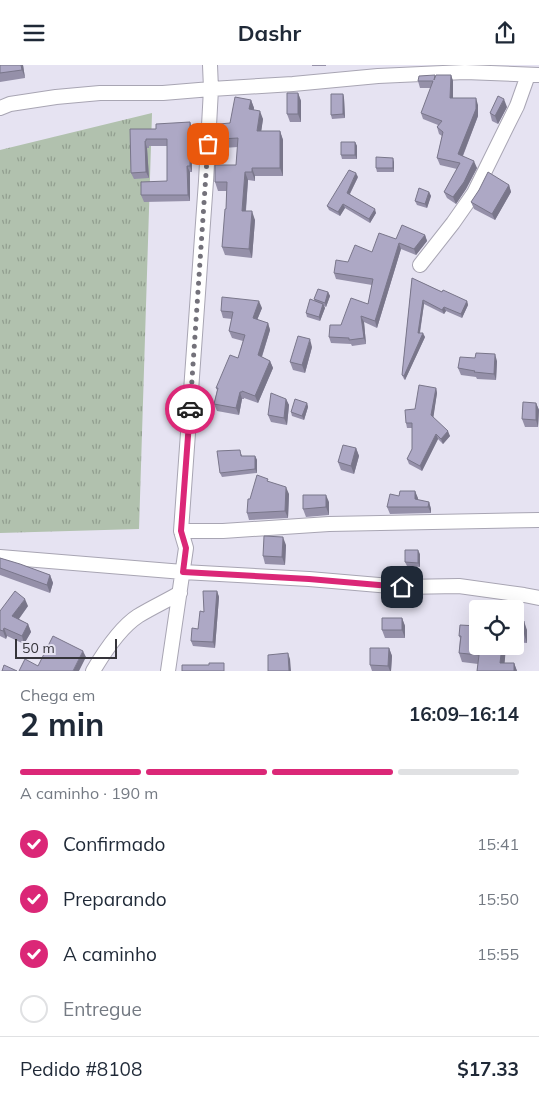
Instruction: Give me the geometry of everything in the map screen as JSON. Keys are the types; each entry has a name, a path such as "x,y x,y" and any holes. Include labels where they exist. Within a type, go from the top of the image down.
{"street":[{"path":"168,671 186,548 181,531 197,317 211,89 210,65"},
{"path":"0,108 10,104 56,97 100,93 164,93 293,84 377,70 533,75 474,193 454,223 420,265"},
{"path":"181,531 223,531 329,524 539,520"},
{"path":"0,557 402,587 459,586 539,598"},
{"path":"93,671 114,641 137,617 180,593"}],"green space":[{"path":"152,113 139,529 0,533 0,150"}],"building":[{"path":"0,65 21,65 22,70 0,73"},
{"path":"435,75 434,80 436,75 451,75 450,98 476,98 476,109 458,154 474,161 464,182 453,197 444,192 460,163 437,158 443,132 437,127 442,121 421,113 433,81 418,81 419,76"},
{"path":"287,93 298,93 298,114 287,114"},
{"path":"331,94 343,94 343,114 331,115"},
{"path":"498,96 504,99 495,116 490,113"},
{"path":"235,97 251,100 249,109 260,111 257,131 280,131 280,168 252,168 252,172 245,172 242,211 252,211 249,249 222,247 227,182 215,182 215,165 236,165 238,138 220,139 219,124 230,123"},
{"path":"190,122 190,166 187,166 188,195 141,195 141,182 167,181 167,139 146,139 146,172 131,173 130,129 156,129 156,124"},
{"path":"341,142 355,142 355,155 341,155"},
{"path":"376,157 393,158 393,168 376,168"},
{"path":"349,170 356,173 347,193 375,209 369,219 343,204 338,212 327,206"},
{"path":"488,172 509,185 492,214 471,202"},
{"path":"419,188 429,192 425,204 415,201"},
{"path":"402,225 425,235 414,249 399,243 375,321 361,316 364,338 349,340 349,338 329,337 330,325 341,325 351,298 368,304 373,279 334,273 336,260 348,262 355,245 372,252 379,233 396,239"},
{"path":"412,278 467,301 461,314 444,307 442,310 423,300 418,333 423,333 404,376 402,375"},
{"path":"318,289 328,292 325,303 314,299"},
{"path":"222,297 259,301 253,318 268,323 258,355 270,361 255,396 240,392 236,408 214,404 218,388 216,388 230,355 238,358 245,335 229,331 233,312 221,311"},
{"path":"310,299 323,304 319,317 306,313"},
{"path":"298,336 310,339 302,365 290,362"},
{"path":"476,353 495,354 494,374 458,368 460,357 475,358"},
{"path":"419,385 436,388 431,415 448,431 441,439 436,434 420,466 407,459 412,449 412,423 406,423 405,410 415,409"},
{"path":"271,393 286,399 284,418 268,415"},
{"path":"295,399 307,403 302,416 291,412"},
{"path":"523,402 536,403 536,420 522,419"},
{"path":"343,445 356,448 351,466 338,462"},
{"path":"240,450 241,456 255,456 255,469 220,473 217,451"},
{"path":"257,475 268,479 267,481 286,487 285,511 247,513 248,499 250,499"},
{"path":"400,491 415,491 415,499 429,502 428,507 387,507 390,494 399,496"},
{"path":"303,495 326,495 326,507 303,509"},
{"path":"264,536 283,537 282,557 263,556"},
{"path":"405,550 418,550 418,563 405,562"},
{"path":"0,558 50,575 47,585 0,568"},
{"path":"15,591 25,599 12,616 28,624 22,636 4,628 3,631 0,630 0,611"},
{"path":"203,591 217,591 213,642 191,641 192,628 198,629 200,611 204,612"},
{"path":"382,618 402,618 402,630 382,630"},
{"path":"460,625 469,626 469,654 459,653 461,636 459,636"},
{"path":"53,636 83,651 73,671 19,671 25,659 38,666"},
{"path":"370,648 389,648 388,666 370,665"},
{"path":"288,653 289,671 268,671 268,655"},
{"path":"479,655 501,655 500,663 514,663 514,671 477,671"},
{"path":"209,663 224,663 224,671 182,671 182,665 209,665"},
{"path":"4,665 17,671 2,671"}],"way so far":[{"path":"190,409 208,144"}],"route":[{"path":"190,409 181,531 186,548 183,572 309,579 402,587"}]}
